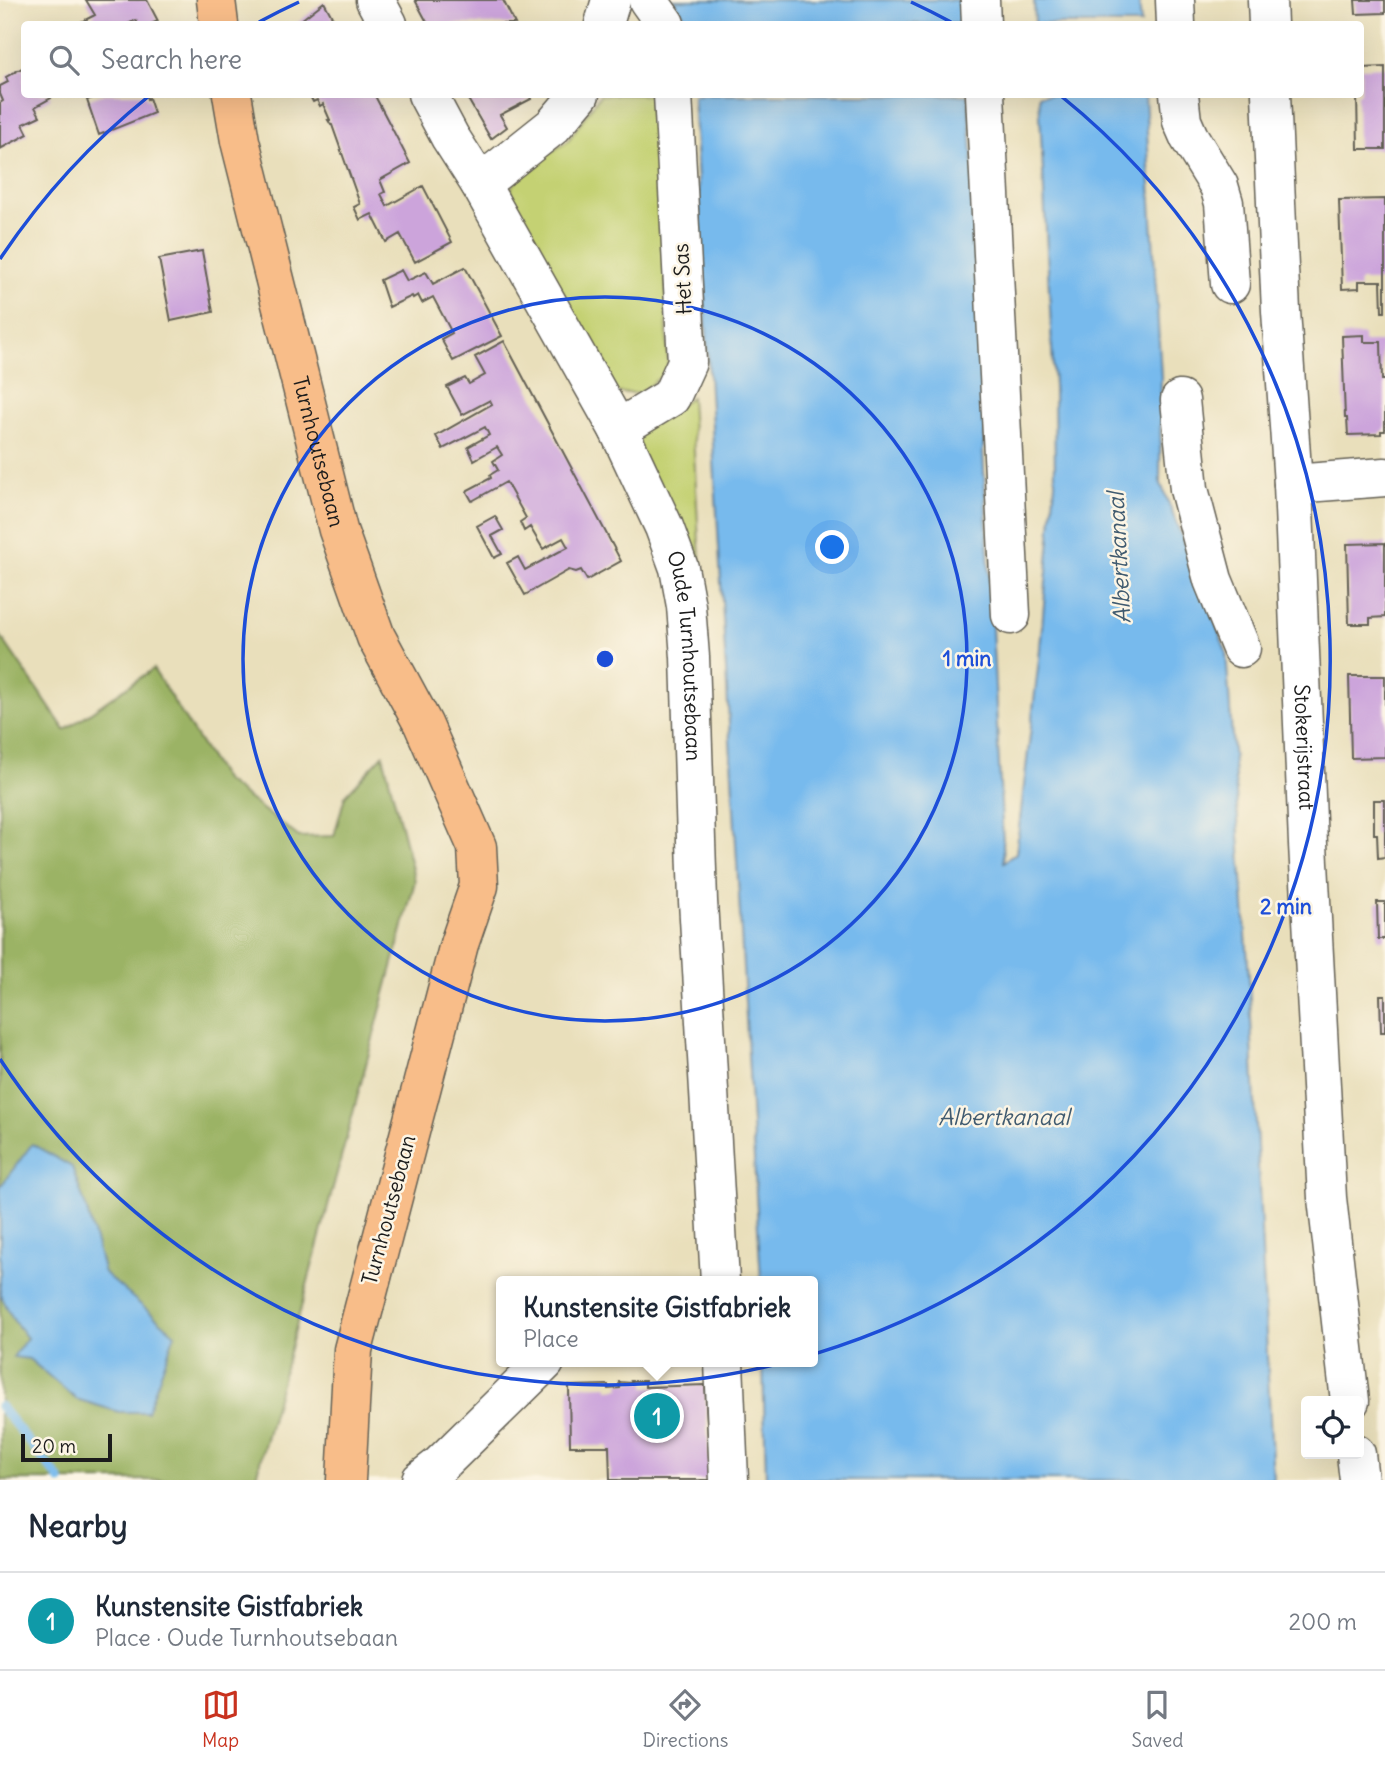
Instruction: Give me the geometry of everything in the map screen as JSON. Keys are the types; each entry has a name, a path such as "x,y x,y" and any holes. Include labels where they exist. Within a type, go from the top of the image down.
{"main road":[{"path":"216,0 219,21"},
{"name":"Turnhoutsebaan","path":"233,98 240,141 338,530 376,637 423,724 477,848 480,873 479,886 459,944 353,1350 346,1480"}],"street":[{"path":"375,0 386,21"},
{"path":"605,21 611,0"},
{"path":"648,0 663,21"},
{"path":"980,0 981,21"},
{"path":"1175,0 1176,21"},
{"path":"1267,0 1268,21"},
{"name":"Oude Turnhoutsebaan","path":"429,98 618,429 664,527 679,569 686,606 690,657 698,901 720,1276"},
{"path":"480,184 553,126 577,98"},
{"name":"Het Sas","path":"618,429 671,397 687,362 673,98"},
{"path":"985,98 1011,615"},
{"path":"1179,98 1182,121 1219,186 1224,203 1230,284"},
{"name":"Stokerijstraat","path":"1271,98 1281,311 1293,484 1326,1185 1349,1396"},
{"path":"1180,400 1189,489 1213,580 1241,648"},
{"path":"1293,484 1385,477"},
{"path":"421,1480 439,1466 540,1367"},
{"path":"724,1367 729,1480"},
{"path":"1357,1459 1359,1480"}],"green space":[{"path":"598,98 661,98 668,371 640,393 615,393 509,203 512,186 529,165 567,142"},
{"path":"691,397 702,597 633,433"},
{"path":"0,635 65,730 153,669 224,780 299,837 334,836 345,796 383,755 415,881 255,1480 0,1480"}],"water":[{"path":"673,0 961,0 963,21 688,21"},
{"path":"1034,0 1139,0 1141,21 1035,21"},
{"name":"Albertkanaal","path":"693,98 968,98 989,393 983,451 1004,862 1016,853 1039,659 1055,483 1054,387 1039,98 1145,98 1161,377 1160,481 1226,651 1249,977 1273,1480 766,1480 763,1367 818,1367 818,1276 761,1276"},
{"path":"32,1144 72,1167 104,1273 175,1334 147,1412 119,1412 76,1399 29,1359 13,1357 27,1338 14,1321 0,1294 0,1187"}],"building":[{"path":"86,0 147,0 158,21 83,21 95,15"},
{"path":"415,0 503,0 514,21 426,21"},
{"path":"1355,0 1385,0 1385,13 1356,14"},
{"path":"324,2 334,21 300,21"},
{"path":"1385,67 1385,149 1358,149 1357,98 1364,98 1364,68"},
{"path":"21,69 21,98 51,98 35,107 40,116 23,124 28,134 0,149 0,103 3,101 0,86 8,82 6,77"},
{"path":"149,98 154,113 99,135 87,100"},
{"path":"311,98 376,98 410,163 380,180 385,192 381,194 387,206 423,186 452,242 415,262 400,234 386,242 372,214 360,220 354,207 360,204 332,125 323,104 320,106 317,100 313,102"},
{"path":"467,98 531,98 500,115 507,127 491,139"},
{"path":"1385,199 1385,312 1382,312 1381,281 1359,281 1359,288 1342,289 1339,200"},
{"path":"202,251 213,312 171,321 159,259"},
{"path":"465,267 502,336 453,361 441,339 452,333 433,297 422,303 418,295 413,298 412,296 389,307 380,280 401,270 407,281 426,272 433,284"},
{"path":"1364,335 1364,342 1381,342 1382,380 1385,380 1385,431 1381,431 1381,434 1348,435 1342,336"},
{"path":"504,341 621,561 587,580 581,570 569,570 525,595 507,563 518,557 525,570 568,547 563,538 543,549 530,527 524,531 520,522 526,518 506,482 472,501 468,490 491,478 490,475 498,470 493,461 502,455 497,447 474,460 468,447 489,435 485,427 443,449 436,436 492,404 490,400 462,415 447,387 465,378 469,384 485,375 475,357"},
{"path":"495,516 503,530 492,536 502,554 494,558 477,526"},
{"path":"1385,543 1385,617 1370,618 1370,624 1349,624 1347,544"},
{"path":"1349,676 1385,676 1385,757 1351,758"},
{"path":"1374,800 1385,800 1385,857 1378,858 1377,834 1374,834"},
{"path":"1377,902 1385,902 1385,939 1378,939"},
{"path":"1380,995 1385,995 1385,1032 1381,1032"},
{"path":"631,1381 645,1381 645,1387 705,1385 710,1480 610,1480 609,1446 570,1446 569,1386 608,1385 608,1389 620,1388 619,1382 632,1383"}],"waterway":[{"path":"0,1406 60,1480"}],"place":[{"name":"Kunstensite Gistfabriek","path":"657,1416"}]}
